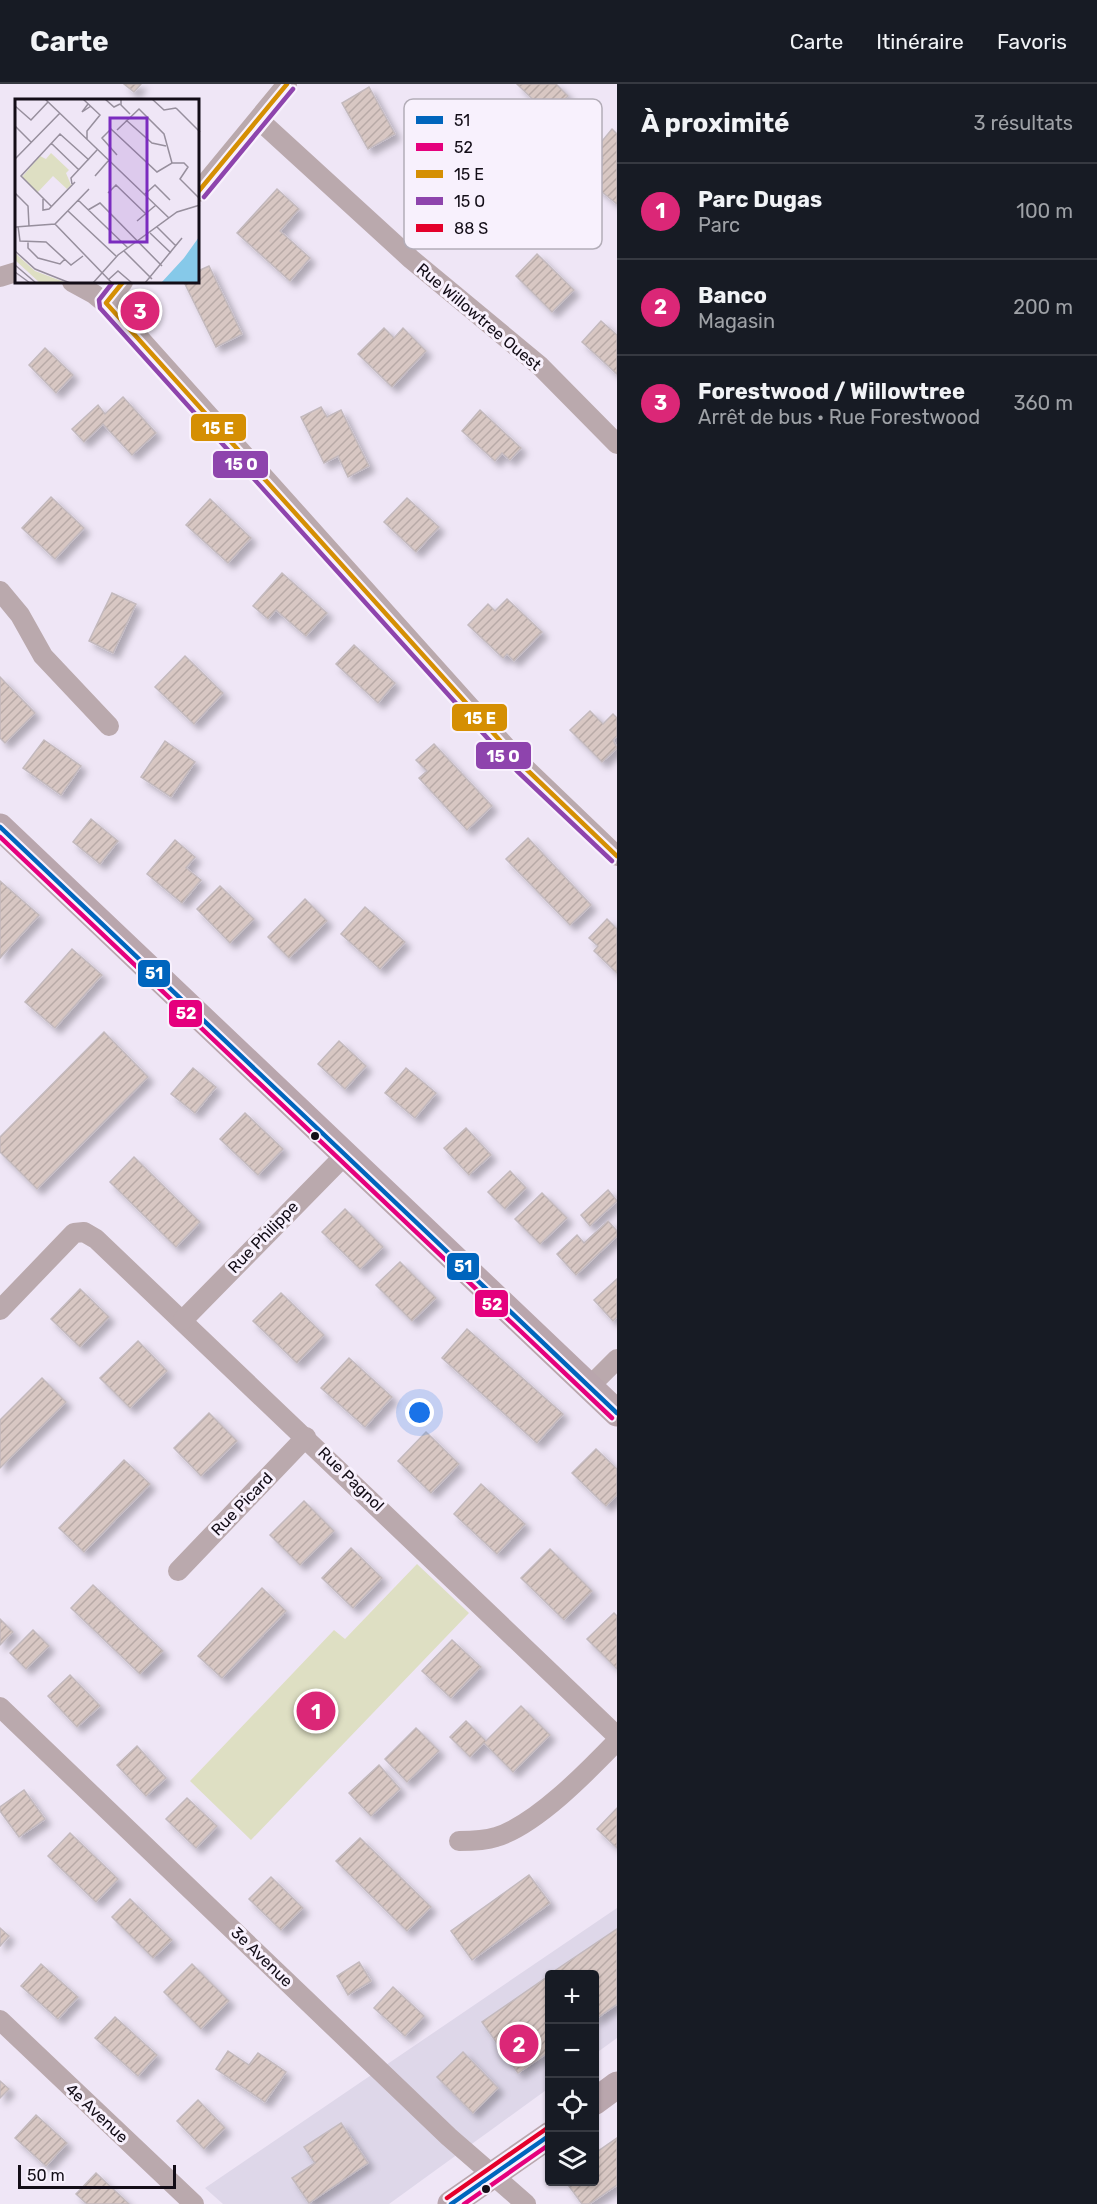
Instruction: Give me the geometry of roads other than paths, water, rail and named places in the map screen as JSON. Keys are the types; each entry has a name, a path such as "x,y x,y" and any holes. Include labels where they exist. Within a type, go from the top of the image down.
{"street":[{"path":"200,190 287,84"},
{"name":"Rue Willowtree Ouest","path":"259,120 411,259 540,366 617,444"},
{"path":"0,277 15,272"},
{"path":"75,284 106,303 410,638 510,752 617,856"},
{"path":"106,303 121,284"},
{"path":"0,591 20,615 43,656 109,726"},
{"path":"0,827 617,1413"},
{"name":"Rue Philippe","path":"183,1320 345,1155"},
{"name":"Rue Pagnol","path":"0,1310 65,1241 79,1231 96,1239 617,1736"},
{"path":"590,1386 617,1359"},
{"name":"Rue Picard","path":"178,1570 306,1437"},
{"name":"3e Avenue","path":"0,1707 441,2130 526,2204"},
{"path":"459,1841 497,1837 522,1823 565,1792 617,1741"},
{"name":"4e Avenue","path":"0,2020 194,2204"},
{"path":"599,2098 617,2085"},
{"path":"451,2204 545,2138"}],"place":[{"name":"Forestwood / Willowtree","path":"140,311"},
{"name":"Parc Dugas","path":"316,1711"},
{"name":"Banco","path":"519,2044"}]}
